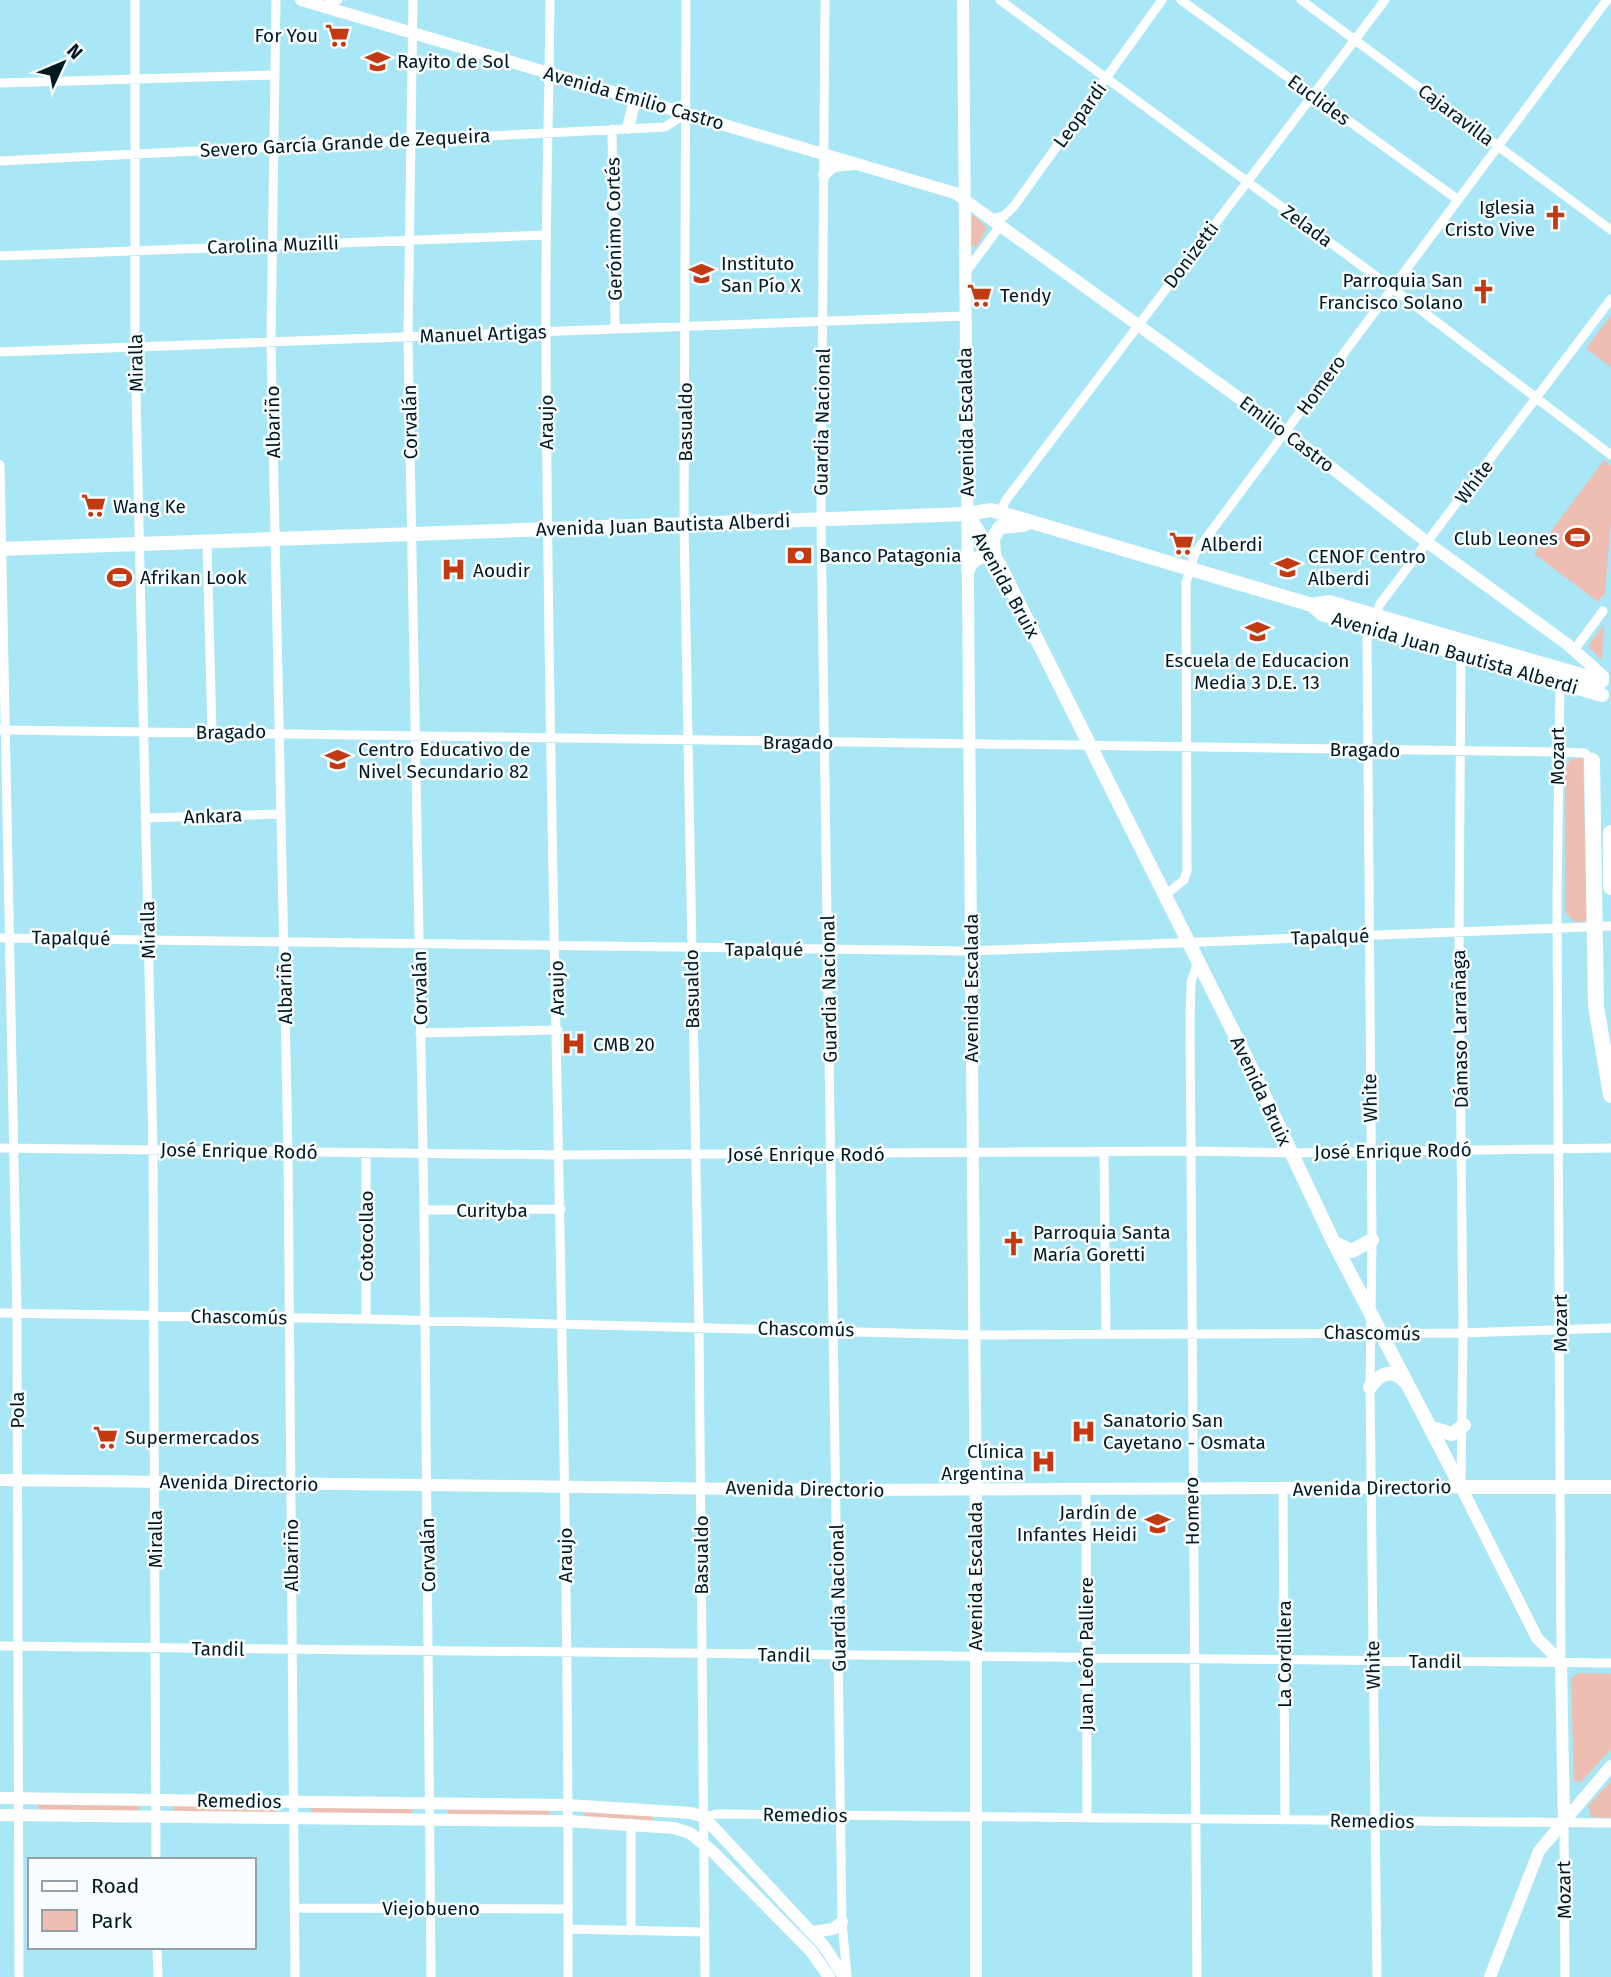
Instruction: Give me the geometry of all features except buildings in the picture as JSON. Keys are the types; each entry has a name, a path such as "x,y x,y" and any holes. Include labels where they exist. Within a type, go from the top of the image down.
{"highway":[{"path":"1592,761 1597,1006 1611,1095"},
{"path":"1611,833 1611,887"}],"main road":[{"name":"Avenida Juan Bautista Alberdi","path":"1,549 967,514 982,510 1000,512 1035,525 1312,605 1329,602 1461,656 1602,684"},
{"name":"Avenida Bruix","path":"967,514 996,559 1189,942 1370,1314 1375,1332 1432,1428 1461,1487"},
{"path":"968,570 975,559 981,556 996,559 993,538 1000,527 1011,524 1035,525"},
{"name":"Avenida Juan Bautista Alberdi","path":"1373,622 1561,676"},
{"path":"1334,1243 1352,1251 1372,1240"},
{"path":"1370,1387 1375,1380 1387,1373 1401,1377 1408,1386"},
{"path":"1432,1428 1452,1434 1464,1425"},
{"name":"Avenida Directorio","path":"1461,1487 1611,1487"}],"street":[{"name":"Miralla","path":"135,0 135,347 153,1150 156,1858"},
{"name":"Albariño","path":"276,0 271,342 288,1152 295,1977"},
{"name":"Avenida Emilio Castro","path":"301,0 685,114 824,152 944,188 965,199"},
{"path":"322,7 338,0"},
{"name":"Corvalán","path":"413,0 408,337 426,1320 431,1977"},
{"name":"Araujo","path":"550,0 545,332 550,739 563,1324 568,1977"},
{"name":"Basualdo","path":"687,0 684,524 699,1327 705,1977"},
{"name":"Guardia Nacional","path":"825,0 821,519 833,1154 840,1815 845,1977"},
{"name":"Avenida Escalada","path":"963,0 975,1490 976,1977"},
{"name":"Zelada","path":"1000,0 1392,288 1611,455"},
{"name":"Leopardi","path":"966,272 995,223 1014,206 1162,0"},
{"name":"Euclides","path":"1181,0 1457,200"},
{"name":"Cajaravilla","path":"1301,0 1611,230"},
{"name":"Donizetti","path":"1000,512 1006,500 1385,0"},
{"name":"Homero","path":"1165,895 1184,880 1187,871 1186,583 1195,553 1607,2"},
{"path":"0,83 275,75"},
{"path":"628,128 635,99"},
{"name":"Severo García Grande de Zequeira","path":"0,161 665,127 685,114"},
{"name":"Gerónimo Cortés","path":"612,129 615,328"},
{"path":"824,175 839,164 865,165"},
{"name":"Emilio Castro","path":"965,199 1286,432 1427,543 1574,650 1602,684"},
{"name":"Carolina Muzilli","path":"0,256 547,235"},
{"name":"White","path":"1370,1314 1372,1240 1367,638 1380,604 1611,299"},
{"name":"Manuel Artigas","path":"0,352 965,316"},
{"name":"Pola","path":"0,466 3,730 11,938 17,1314 19,1977"},
{"path":"207,542 212,733"},
{"path":"1574,650 1603,611"},
{"name":"Dámaso Larrañaga","path":"1461,656 1458,933 1464,1425 1461,1487"},
{"name":"Mozart","path":"1561,676 1557,752 1565,1977"},
{"name":"Bragado","path":"3,730 1557,752 1585,753 1592,761"},
{"name":"Ankara","path":"145,818 281,814"},
{"name":"Tapalqué","path":"0,937 970,951 1611,926"},
{"name":"Homero","path":"1197,1977 1190,1151 1191,982 1198,962"},
{"path":"420,1033 558,1030"},
{"name":"José Enrique Rodó","path":"0,1148 366,1153 972,1154 1190,1151 1291,1153 1611,1147"},
{"path":"1104,1152 1105,1332"},
{"name":"Cotocollao","path":"366,1153 366,1319"},
{"name":"Curityba","path":"424,1210 561,1209"},
{"name":"Chascomús","path":"0,1313 426,1320 973,1335 1105,1332 1463,1333 1611,1328"},
{"name":"White","path":"1375,1332 1370,1387 1377,1977"},
{"name":"Avenida Directorio","path":"0,1480 837,1490 1461,1487"},
{"name":"Avenida Bruix","path":"1461,1487 1537,1638 1562,1662"},
{"name":"La Cordillera","path":"1283,1489 1285,1819"},
{"name":"Juan León Palliere","path":"1086,1490 1087,1818"},
{"name":"Tandil","path":"0,1646 1611,1663"},
{"path":"1490,1977 1539,1851 1611,1766"},
{"name":"Remedios","path":"0,1798 567,1805 691,1813 704,1817 716,1814 1611,1823"},
{"name":"Remedios","path":"0,1815 429,1818 631,1823 674,1828 690,1833 704,1844 811,1951 830,1977"},
{"path":"704,1817 812,1932 845,1977"},
{"path":"631,1823 631,1931"},
{"name":"Viejobueno","path":"294,1908 567,1909"},
{"path":"812,1932 833,1929 842,1922"},
{"path":"568,1929 704,1932"},
{"path":"157,1949 158,1977"}],"green space":[{"path":"974,215 987,228 976,248 971,244"},
{"path":"1611,315 1611,367 1586,349"},
{"name":"Club Leones","path":"1604,460 1611,466 1611,521 1605,593 1598,602 1534,554"},
{"path":"1604,624 1602,661 1588,646"},
{"path":"1583,758 1587,921 1575,922 1565,912 1565,768 1571,759"},
{"path":"1578,1673 1611,1674 1611,1749 1581,1782 1574,1781 1571,1679"},
{"path":"1611,1781 1611,1818 1591,1817 1588,1806"},
{"path":"37,1804 139,1805 140,1808 137,1811 39,1810"},
{"path":"172,1806 276,1806 277,1809 274,1813 175,1812"},
{"path":"310,1807 411,1808 413,1811 410,1814 312,1813"},
{"path":"448,1808 548,1809 550,1812 549,1815 448,1814"},
{"path":"584,1812 652,1815 653,1818 651,1821 585,1817"}],"place":[{"name":"For You","path":"338,35"},
{"name":"Rayito de Sol","path":"377,61"},
{"name":"Iglesia Cristo Vive","path":"1555,218"},
{"name":"Instituto San Pío X","path":"701,274"},
{"name":"Parroquia San Francisco Solano","path":"1483,291"},
{"name":"Tendy","path":"980,295"},
{"name":"Wang Ke","path":"93,506"},
{"name":"Club Leones","path":"1578,538"},
{"name":"Alberdi","path":"1181,544"},
{"name":"Banco Patagonia","path":"799,555"},
{"name":"CENOF Centro Alberdi","path":"1288,567"},
{"name":"Aoudir","path":"453,570"},
{"name":"Afrikan Look","path":"120,577"},
{"name":"Escuela de Educacion Media 3 D.E. 13","path":"1257,632"},
{"name":"Centro Educativo de Nivel Secundario 82","path":"338,760"},
{"name":"CMB 20","path":"573,1044"},
{"name":"Parroquia Santa María Goretti","path":"1013,1243"},
{"name":"Sanatorio San Cayetano - Osmata","path":"1083,1431"},
{"name":"Supermercados","path":"105,1437"},
{"name":"Clínica Argentina","path":"1044,1462"},
{"name":"Jardín de Infantes Heidi","path":"1157,1523"}]}
